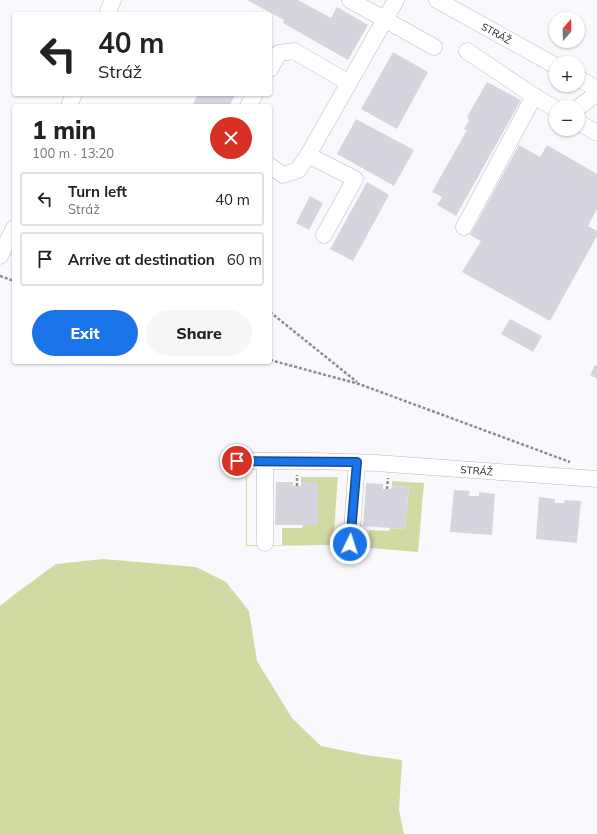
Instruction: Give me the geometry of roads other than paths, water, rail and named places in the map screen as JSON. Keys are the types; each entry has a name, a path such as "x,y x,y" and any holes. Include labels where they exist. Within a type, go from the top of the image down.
{"street":[{"path":"108,12 113,0"},
{"path":"350,0 434,47"},
{"path":"272,167 283,175 298,170 396,0"},
{"name":"STRÁŽ","path":"437,0 549,62"},
{"path":"272,65 279,53 294,51 349,82"},
{"path":"467,51 549,105"},
{"path":"585,82 597,89"},
{"path":"585,102 597,93"},
{"path":"464,227 534,96"},
{"path":"585,126 597,133"},
{"path":"308,155 355,179 324,235"},
{"path":"0,256 12,232"},
{"name":"STRÁŽ","path":"237,461 357,462 597,479"},
{"path":"265,461 265,543"},
{"path":"350,544 357,462"}]}
